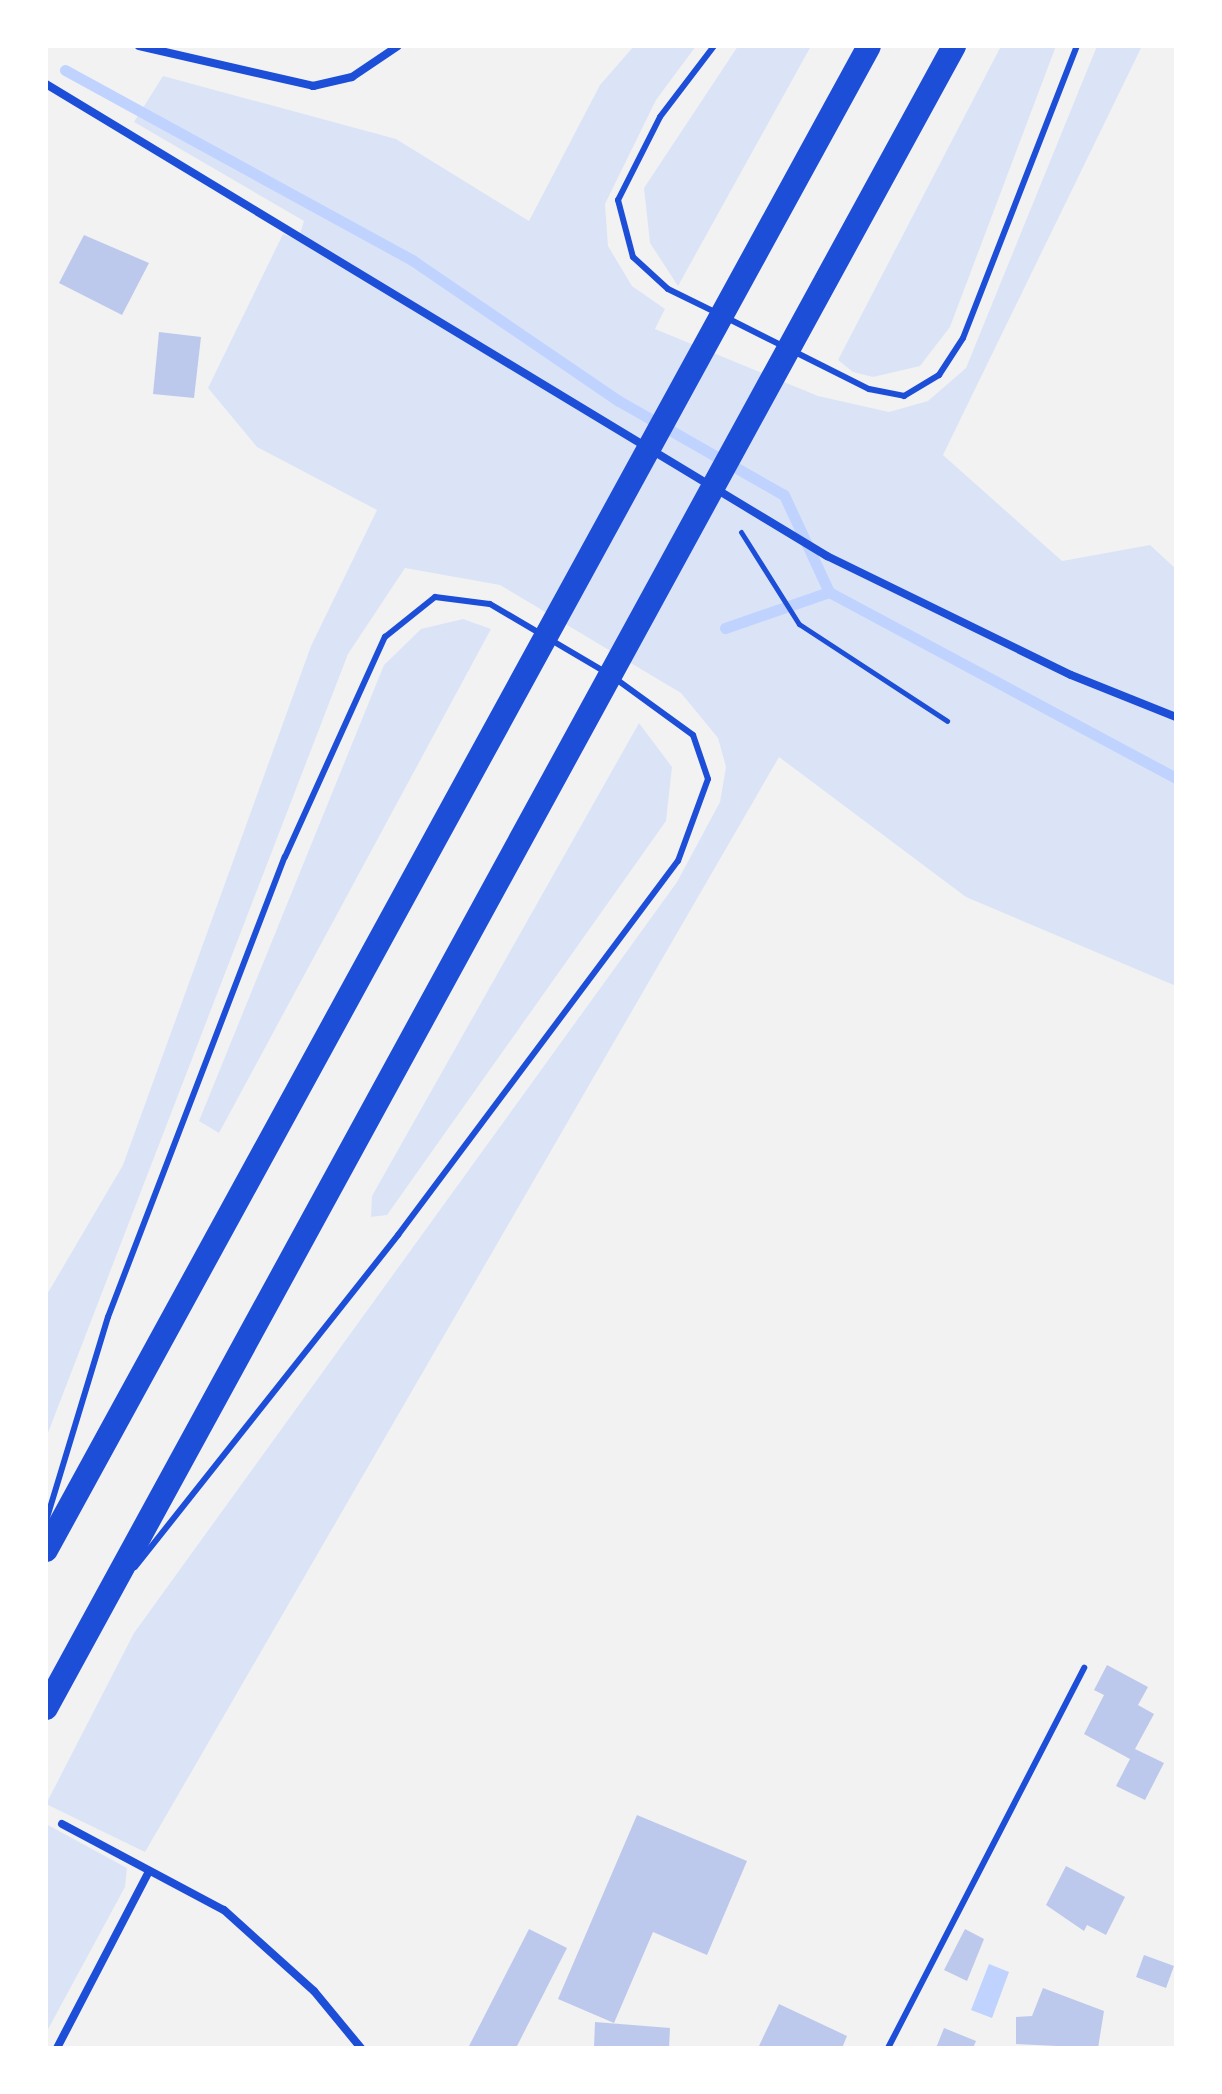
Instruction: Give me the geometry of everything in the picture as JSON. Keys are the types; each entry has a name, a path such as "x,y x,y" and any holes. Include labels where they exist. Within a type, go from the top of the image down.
{"highway":[{"path":"46,1550 492,727 869,46"},
{"path":"46,1708 954,46"}],"street":[{"path":"139,46 313,86 352,77 398,46"},
{"path":"46,84 718,493 827,556 1071,675 1176,717"},
{"path":"62,1824 224,1910 314,1991 361,2048"},
{"path":"57,2048 149,1871"}],"lane":[{"path":"714,46 660,117 618,200 633,257 668,289 869,389 904,396 939,375 963,338 1077,46"},
{"path":"46,1521 108,1317 285,857 385,637 435,597 490,604 662,706 693,735 708,779 678,861 398,1235 93,1620"},
{"path":"888,2048 1084,1668"}],"path":[{"path":"718,493 799,624 947,721"}],"shaded area":[{"path":"634,46 696,46 656,100 605,204 608,246 632,286 665,309 655,329 818,396 889,412 928,401 966,368 1097,46 1142,46 943,455 1062,561 1150,545 1176,569 1176,986 966,897 779,757 145,1852 46,1804 134,1633 677,882 720,802 726,767 718,738 681,693 500,585 405,568 348,654 46,1438 46,1296 123,1165 311,646 377,510 257,447 208,388 283,234 298,240 304,221 134,122 163,76 396,139 529,221 600,85"},
{"path":"738,46 811,46 678,286 650,243 644,188"},
{"path":"1001,46 1056,46 950,327 920,366 873,377 853,372 838,360"},
{"path":"463,619 491,629 219,1133 199,1121 384,665 421,629"},
{"path":"639,723 672,767 666,821 387,1215 371,1217 372,1196"},
{"path":"46,1824 127,1868 125,1887 46,2033"}],"water":[{"path":"989,1964 1009,1972 992,2018 971,2010"}],"building":[{"path":"84,235 149,263 122,315 59,283"},
{"path":"159,332 201,337 194,398 153,394"},
{"path":"1107,1665 1148,1687 1138,1705 1154,1714 1135,1749 1164,1763 1145,1800 1116,1786 1130,1759 1084,1734 1104,1695 1094,1690"},
{"path":"637,1815 747,1861 707,1955 653,1932 614,2023 558,1999"},
{"path":"1066,1866 1125,1897 1106,1935 1087,1925 1084,1931 1046,1905"},
{"path":"529,1929 567,1948 516,2048 468,2048"},
{"path":"965,1929 984,1939 967,1981 944,1970"},
{"path":"1144,1955 1174,1966 1166,1988 1136,1977"},
{"path":"1043,1988 1104,2011 1098,2048 1016,2044 1016,2017 1032,2016"},
{"path":"779,2004 847,2036 842,2048 758,2048"},
{"path":"595,2022 670,2028 669,2048 594,2048"},
{"path":"944,2028 976,2041 973,2048 936,2048"}],"waterway":[{"path":"65,70 412,260 619,401 784,495 829,592 1176,778"},
{"path":"725,628 829,592"}]}
